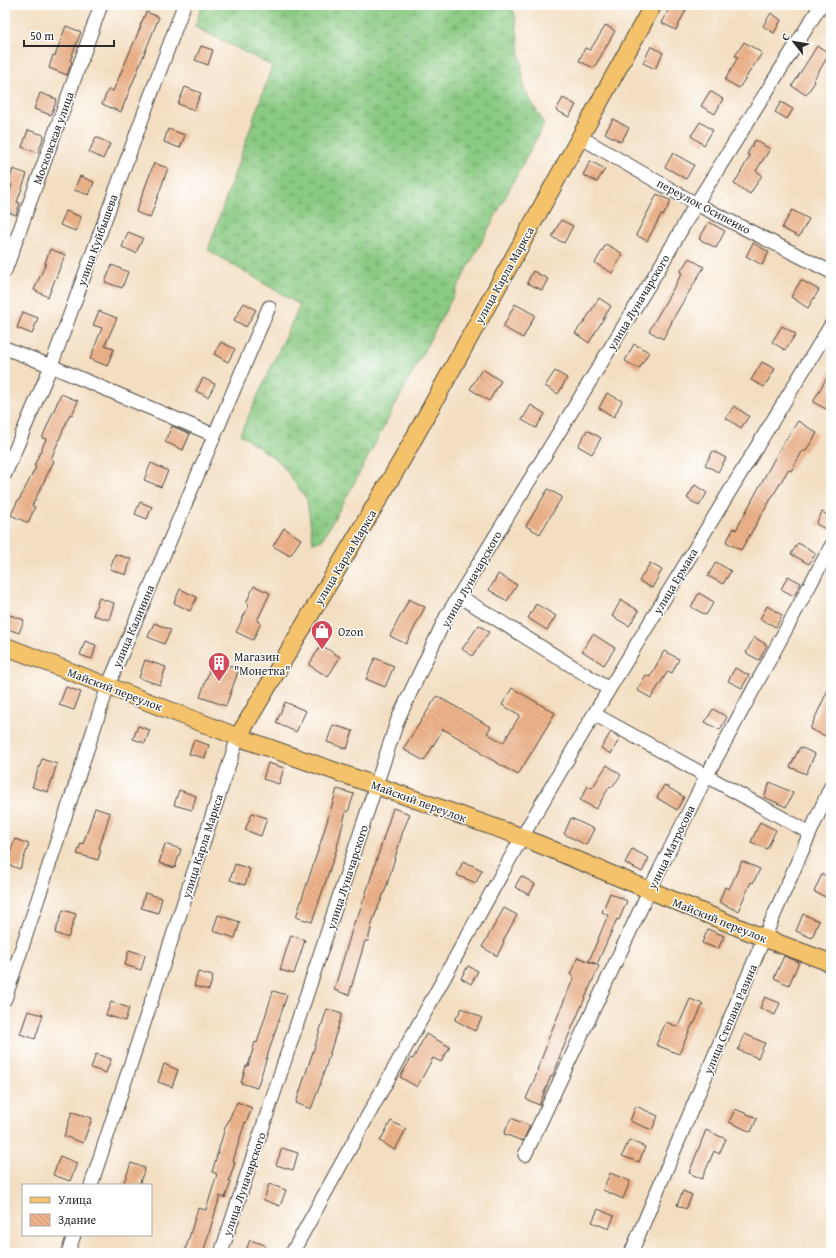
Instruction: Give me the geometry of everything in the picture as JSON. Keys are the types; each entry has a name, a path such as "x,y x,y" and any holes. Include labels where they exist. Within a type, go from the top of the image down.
{"main road":[{"name":"улица Карла Маркса","path":"238,737 403,458 653,5"},
{"name":"Майский переулок","path":"5,646 238,737 377,785 522,838 764,938 831,963"}],"street":[{"name":"Московская улица","path":"5,271 101,5"},
{"name":"улица Куйбышева","path":"5,474 51,366 184,5"},
{"name":"улица Луначарского","path":"221,1253 398,719 446,616 661,265 696,204 821,5"},
{"name":"переулок Осипенко","path":"580,137 696,204 831,272"},
{"name":"улица Калинина","path":"5,999 108,686 269,307"},
{"name":"улица Ермака","path":"292,1253 522,838 594,714 831,325"},
{"path":"5,348 214,435"},
{"name":"улица Матросова","path":"525,1155 649,891 706,777 831,546"},
{"path":"459,596 610,689"},
{"path":"594,714 706,777 810,832"},
{"name":"улица Карла Маркса","path":"91,1184 238,737"},
{"name":"улица Степана Разина","path":"631,1253 764,938 831,786"},
{"path":"68,1253 74,1236"}],"green space":[{"path":"202,5 511,5 515,15 524,89 544,124 350,491 322,540 313,543 307,500 281,463 240,434 300,305 208,250 272,66 195,27"}],"building":[{"path":"671,5 676,5 686,10 676,30 662,23"},
{"path":"146,12 159,17 121,112 102,104 108,90 113,91"},
{"path":"771,13 781,20 774,33 763,26"},
{"path":"606,25 615,31 594,68 579,61 585,48 590,50"},
{"path":"66,26 81,32 70,61 72,62 67,75 49,68"},
{"path":"744,42 762,53 739,88 725,80 738,57 735,56"},
{"path":"201,46 213,50 208,65 195,60"},
{"path":"651,46 663,53 655,69 643,63"},
{"path":"817,46 830,53 813,81 815,82 806,95 792,86"},
{"path":"185,87 201,93 194,110 178,104"},
{"path":"710,91 723,99 715,114 701,106"},
{"path":"40,93 57,99 51,115 34,109"},
{"path":"563,98 576,105 569,117 556,110"},
{"path":"781,102 793,109 787,119 775,112"},
{"path":"613,119 629,128 621,142 605,133"},
{"path":"700,122 713,130 704,145 691,136"},
{"path":"168,129 185,135 180,148 164,142"},
{"path":"28,130 44,135 38,153 22,147"},
{"path":"96,137 110,144 103,159 89,152"},
{"path":"755,140 770,149 756,171 762,175 750,194 734,184 750,156 747,154"},
{"path":"673,153 694,165 686,179 665,167"},
{"path":"590,161 605,169 597,182 583,175"},
{"path":"154,163 168,168 150,218 136,212"},
{"path":"13,169 27,174 17,202 20,203 16,215 5,211 5,203 12,185 8,183"},
{"path":"80,176 94,182 89,195 74,190"},
{"path":"657,194 671,201 663,216 661,215 647,241 636,235"},
{"path":"792,210 809,219 799,237 782,228"},
{"path":"66,211 81,217 76,231 60,225"},
{"path":"561,220 573,226 564,243 552,237"},
{"path":"709,222 725,231 716,248 699,239"},
{"path":"128,232 143,238 136,253 122,247"},
{"path":"753,243 769,252 762,265 746,256"},
{"path":"606,244 623,254 612,273 595,263"},
{"path":"50,249 65,255 48,297 34,290 46,263"},
{"path":"689,258 704,267 671,322 663,339 649,331"},
{"path":"112,265 128,272 122,288 105,282"},
{"path":"533,271 548,279 542,290 527,283"},
{"path":"801,280 819,290 808,308 791,297"},
{"path":"599,298 611,306 589,343 575,333 583,324"},
{"path":"244,303 256,310 246,327 234,320"},
{"path":"515,304 535,315 523,338 503,327"},
{"path":"99,311 117,318 105,345 114,349 107,366 90,359 102,328 93,325"},
{"path":"23,312 38,318 32,334 17,328"},
{"path":"782,326 796,334 785,350 772,342"},
{"path":"221,342 235,349 228,362 214,354"},
{"path":"634,344 649,352 639,369 625,361"},
{"path":"762,362 775,369 764,387 751,380"},
{"path":"482,369 501,381 489,401 470,389"},
{"path":"831,370 831,400 826,409 813,402"},
{"path":"555,371 567,378 558,394 545,386"},
{"path":"203,378 215,384 208,397 196,391"},
{"path":"607,393 622,401 614,417 599,408"},
{"path":"61,394 78,401 72,415 70,414 51,459 54,461 32,506 35,507 28,523 11,515 36,467 34,466 46,439 42,438"},
{"path":"531,405 545,414 536,428 522,420"},
{"path":"734,406 749,416 741,428 726,418"},
{"path":"798,421 817,433 805,452 803,450 791,471 788,470 741,550 726,542 734,528 736,530 779,450"},
{"path":"172,426 190,434 183,450 165,442"},
{"path":"587,430 601,438 592,454 578,446"},
{"path":"713,451 726,458 718,472 705,465"},
{"path":"151,463 168,471 161,487 144,480"},
{"path":"695,485 707,493 699,506 687,498"},
{"path":"548,489 562,497 540,534 526,526"},
{"path":"140,502 152,507 147,519 135,514"},
{"path":"822,512 831,517 831,532 816,524"},
{"path":"284,528 301,539 290,556 273,546"},
{"path":"798,543 816,553 809,564 791,554"},
{"path":"115,554 131,559 126,575 110,569"},
{"path":"716,562 731,571 723,584 708,576"},
{"path":"650,563 662,570 652,588 639,581"},
{"path":"498,574 517,585 507,601 489,590"},
{"path":"788,576 801,583 794,596 781,589"},
{"path":"254,586 270,593 257,621 261,623 253,640 236,632 249,605 246,603"},
{"path":"180,589 197,597 190,611 174,603"},
{"path":"699,593 714,602 706,615 691,607"},
{"path":"99,598 114,603 109,620 93,615"},
{"path":"409,599 425,607 406,644 390,636"},
{"path":"621,600 639,611 629,626 612,616"},
{"path":"536,604 556,616 547,630 528,618"},
{"path":"767,606 782,615 776,627 760,619"},
{"path":"10,615 24,620 19,633 5,628"},
{"path":"154,623 171,630 164,644 148,637"},
{"path":"479,625 489,632 472,656 462,649"},
{"path":"593,634 615,648 604,665 582,651"},
{"path":"754,637 767,645 759,660 746,653"},
{"path":"85,641 96,645 92,659 80,655"},
{"path":"321,645 340,657 328,677 309,665"},
{"path":"664,651 679,659 672,673 668,671 651,698 637,690 646,675 650,677"},
{"path":"375,658 394,666 385,687 366,679"},
{"path":"145,660 166,667 160,685 139,678"},
{"name":"Магазин \"Монетка\"","path":"213,660 239,669 226,706 200,697"},
{"path":"735,668 749,675 742,688 728,681"},
{"path":"831,683 831,722 825,736 810,729"},
{"path":"66,687 81,692 74,710 59,705"},
{"path":"512,688 555,713 518,775 443,729 424,761 403,749 437,696 491,727 487,733 503,743 520,715 502,705"},
{"path":"285,702 306,711 296,732 276,723"},
{"path":"713,709 727,717 720,730 705,722"},
{"path":"333,725 353,731 347,749 327,742"},
{"path":"138,726 150,730 145,743 133,739"},
{"path":"611,732 620,738 611,754 601,748"},
{"path":"194,740 209,745 205,758 189,754"},
{"path":"800,747 815,754 806,774 790,767"},
{"path":"42,759 57,764 48,792 32,787"},
{"path":"268,763 284,768 279,784 263,779"},
{"path":"607,765 621,775 612,787 610,786 596,809 580,800 588,786 592,788"},
{"path":"770,782 793,793 786,807 764,797"},
{"path":"664,785 684,797 677,810 657,798"},
{"path":"337,789 354,794 348,812 346,811 336,851 312,922 296,917"},
{"path":"179,790 196,796 192,810 174,805"},
{"path":"95,808 110,813 99,849 101,849 98,860 77,854 81,843 83,844"},
{"path":"393,808 410,814 403,831 386,888 373,920 368,941 365,941 349,995 334,990 355,920 356,921 365,896"},
{"path":"252,813 267,818 261,836 245,830"},
{"path":"571,818 594,829 586,845 564,834"},
{"path":"760,822 776,830 767,849 751,842"},
{"path":"15,839 29,844 20,869 6,864"},
{"path":"165,844 181,849 175,868 159,863"},
{"path":"632,849 649,858 642,872 625,863"},
{"path":"463,861 482,870 476,883 457,875"},
{"path":"742,861 760,869 753,883 751,882 738,911 719,902 725,887 729,889"},
{"path":"235,864 250,869 245,885 230,880"},
{"path":"822,874 831,878 831,899 814,892"},
{"path":"521,876 535,884 529,895 515,887"},
{"path":"145,893 162,898 158,913 141,908"},
{"path":"610,893 627,901 619,920 617,919 597,964 589,961 608,915 602,912"},
{"path":"504,908 517,915 497,956 482,947"},
{"path":"63,910 76,914 68,938 55,933"},
{"path":"803,914 819,921 812,938 796,931"},
{"path":"218,915 240,922 235,938 213,931"},
{"path":"708,929 724,936 718,949 702,943"},
{"path":"291,935 305,940 294,974 280,970"},
{"path":"129,950 145,955 141,970 125,965"},
{"path":"784,956 799,962 789,985 774,978"},
{"path":"578,957 599,966 539,1105 526,1099 538,1071 537,1070 547,1042 574,977 570,975"},
{"path":"468,966 478,971 471,984 461,978"},
{"path":"198,972 213,976 209,990 194,986"},
{"path":"273,991 287,995 257,1088 241,1083 255,1042 257,1043"},
{"path":"765,997 780,1003 775,1015 760,1008"},
{"path":"690,999 703,1004 679,1054 656,1045 666,1022 678,1027"},
{"path":"111,1002 129,1008 125,1021 106,1015"},
{"path":"462,1008 482,1018 475,1031 455,1020"},
{"path":"327,1009 342,1014 311,1109 296,1103"},
{"path":"28,1011 43,1015 35,1039 20,1034"},
{"path":"426,1034 450,1047 441,1062 433,1058 417,1087 400,1077 411,1058 413,1059"},
{"path":"745,1034 765,1043 758,1058 738,1050"},
{"path":"96,1054 111,1059 106,1073 91,1068"},
{"path":"164,1064 178,1070 172,1087 158,1082"},
{"path":"237,1102 252,1108 246,1123 245,1122 233,1161 235,1162 229,1181 231,1182 225,1198 220,1196 203,1253 192,1253 185,1251 198,1208 206,1210 217,1174 212,1172 225,1128"},
{"path":"636,1106 658,1116 652,1130 630,1121"},
{"path":"735,1109 757,1118 751,1132 729,1122"},
{"path":"72,1112 92,1118 83,1143 64,1136"},
{"path":"511,1118 530,1126 523,1141 504,1134"},
{"path":"391,1121 406,1129 395,1150 380,1141"},
{"path":"706,1130 726,1139 719,1154 714,1151 702,1179 689,1173"},
{"path":"629,1140 645,1147 639,1162 622,1156"},
{"path":"282,1148 298,1153 293,1170 276,1165"},
{"path":"60,1156 77,1163 70,1181 53,1175"},
{"path":"131,1163 145,1168 139,1184 123,1184"},
{"path":"610,1173 630,1181 623,1199 603,1190"},
{"path":"269,1184 286,1190 280,1206 264,1200"},
{"path":"683,1191 692,1195 686,1209 677,1205"},
{"path":"598,1209 614,1216 609,1229 592,1222"},
{"path":"250,1240 265,1245 262,1253 245,1253"}],"place":[{"name":"Ozon","path":"322,650"},
{"name":"Магазин \"Монетка\"","path":"219,682"}]}
